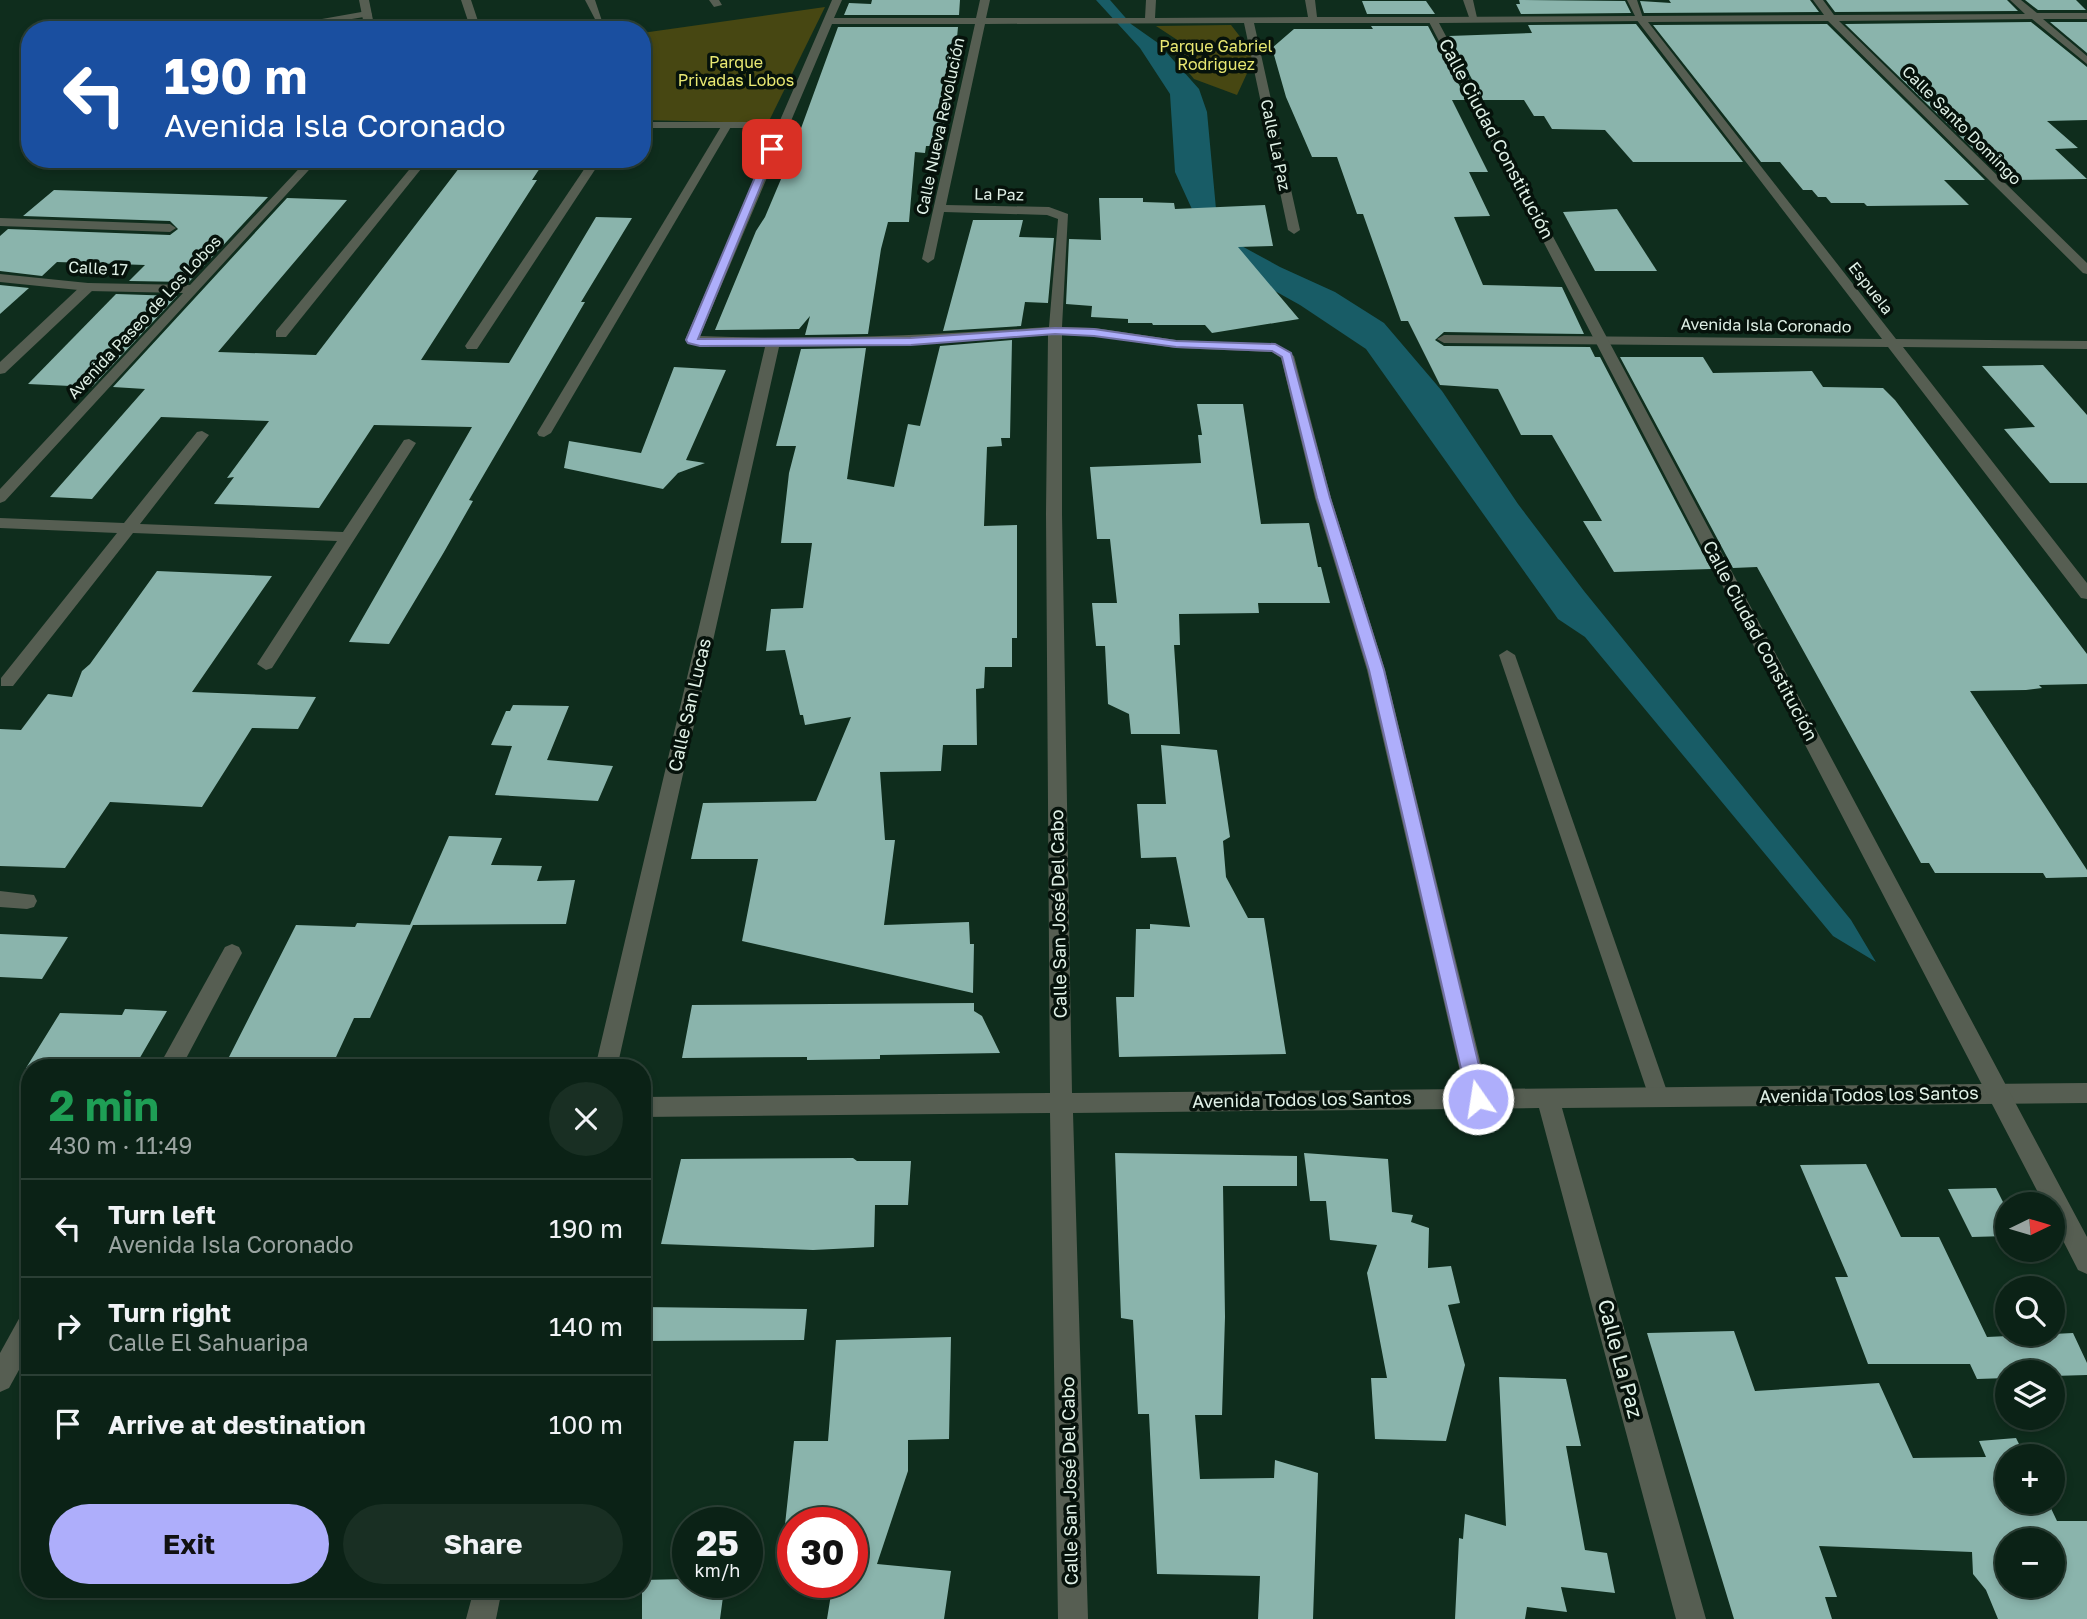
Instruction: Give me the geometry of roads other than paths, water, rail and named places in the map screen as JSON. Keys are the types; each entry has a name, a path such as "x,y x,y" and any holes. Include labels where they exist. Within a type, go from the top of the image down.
{"street":[{"path":"364,0 368,21"},
{"path":"466,0 472,21"},
{"path":"590,0 599,19"},
{"path":"837,0 692,340 700,343 911,341 1055,331 1094,332 1176,344 1275,348 1287,356 1323,498 1376,670 1478,1099"},
{"name":"Calle Nueva Revolución","path":"928,259 978,21 985,0"},
{"path":"1145,21 1152,0"},
{"path":"1310,0 1313,20"},
{"path":"1468,0 1475,20"},
{"name":"Espuela","path":"1632,0 1641,19 2087,594"},
{"name":"Calle Santo Domingo","path":"1818,0 1831,19 2087,270"},
{"path":"2015,0 2087,61"},
{"path":"322,21 367,14"},
{"path":"827,21 2087,16"},
{"name":"Calle La Paz","path":"1248,20 1294,230"},
{"name":"Calle Ciudad Constitución","path":"1433,20 2087,1262"},
{"path":"651,125 749,125"},
{"name":"Avenida Paseo de Los Lobos","path":"0,498 306,168"},
{"path":"281,334 417,168"},
{"path":"472,346 591,168"},
{"name":"La Paz","path":"940,208 1058,213"},
{"name":"Calle San José Del Cabo","path":"1058,213 1065,217 1055,331 1054,514 1061,1103 1073,1619"},
{"path":"0,222 170,228"},
{"name":"Calle 17","path":"0,278 88,287 194,289"},
{"path":"0,370 88,287"},
{"name":"Avenida Isla Coronado","path":"1444,339 2087,345"},
{"name":"Calle San Lucas","path":"608,1059 773,343"},
{"path":"7,682 202,435"},
{"path":"266,664 409,443"},
{"path":"0,523 349,537"},
{"path":"0,899 27,901"},
{"path":"174,1059 232,953"},
{"name":"Avenida Todos los Santos","path":"651,1107 2087,1093"},
{"name":"Calle La Paz","path":"1548,1098 1692,1619"},
{"path":"0,1379 21,1340"},
{"path":"481,1619 486,1598"}],"lane":[{"path":"544,433 727,125"},
{"path":"1507,654 1659,1097"}],"water":[{"path":"1096,0 1110,0 1131,24 1158,43 1199,89 1207,112 1216,209 1238,244 1335,292 1384,323 1442,391 1518,504 1584,591 1851,920 1876,962 1833,936 1585,637 1558,619 1366,349 1300,305 1228,265 1207,242 1175,172 1170,94 1140,48"}],"park label":[{"name":"Parque Gabriel Rodriguez","path":"1216,55"},
{"name":"Parque Privadas Lobos","path":"736,71"}]}
